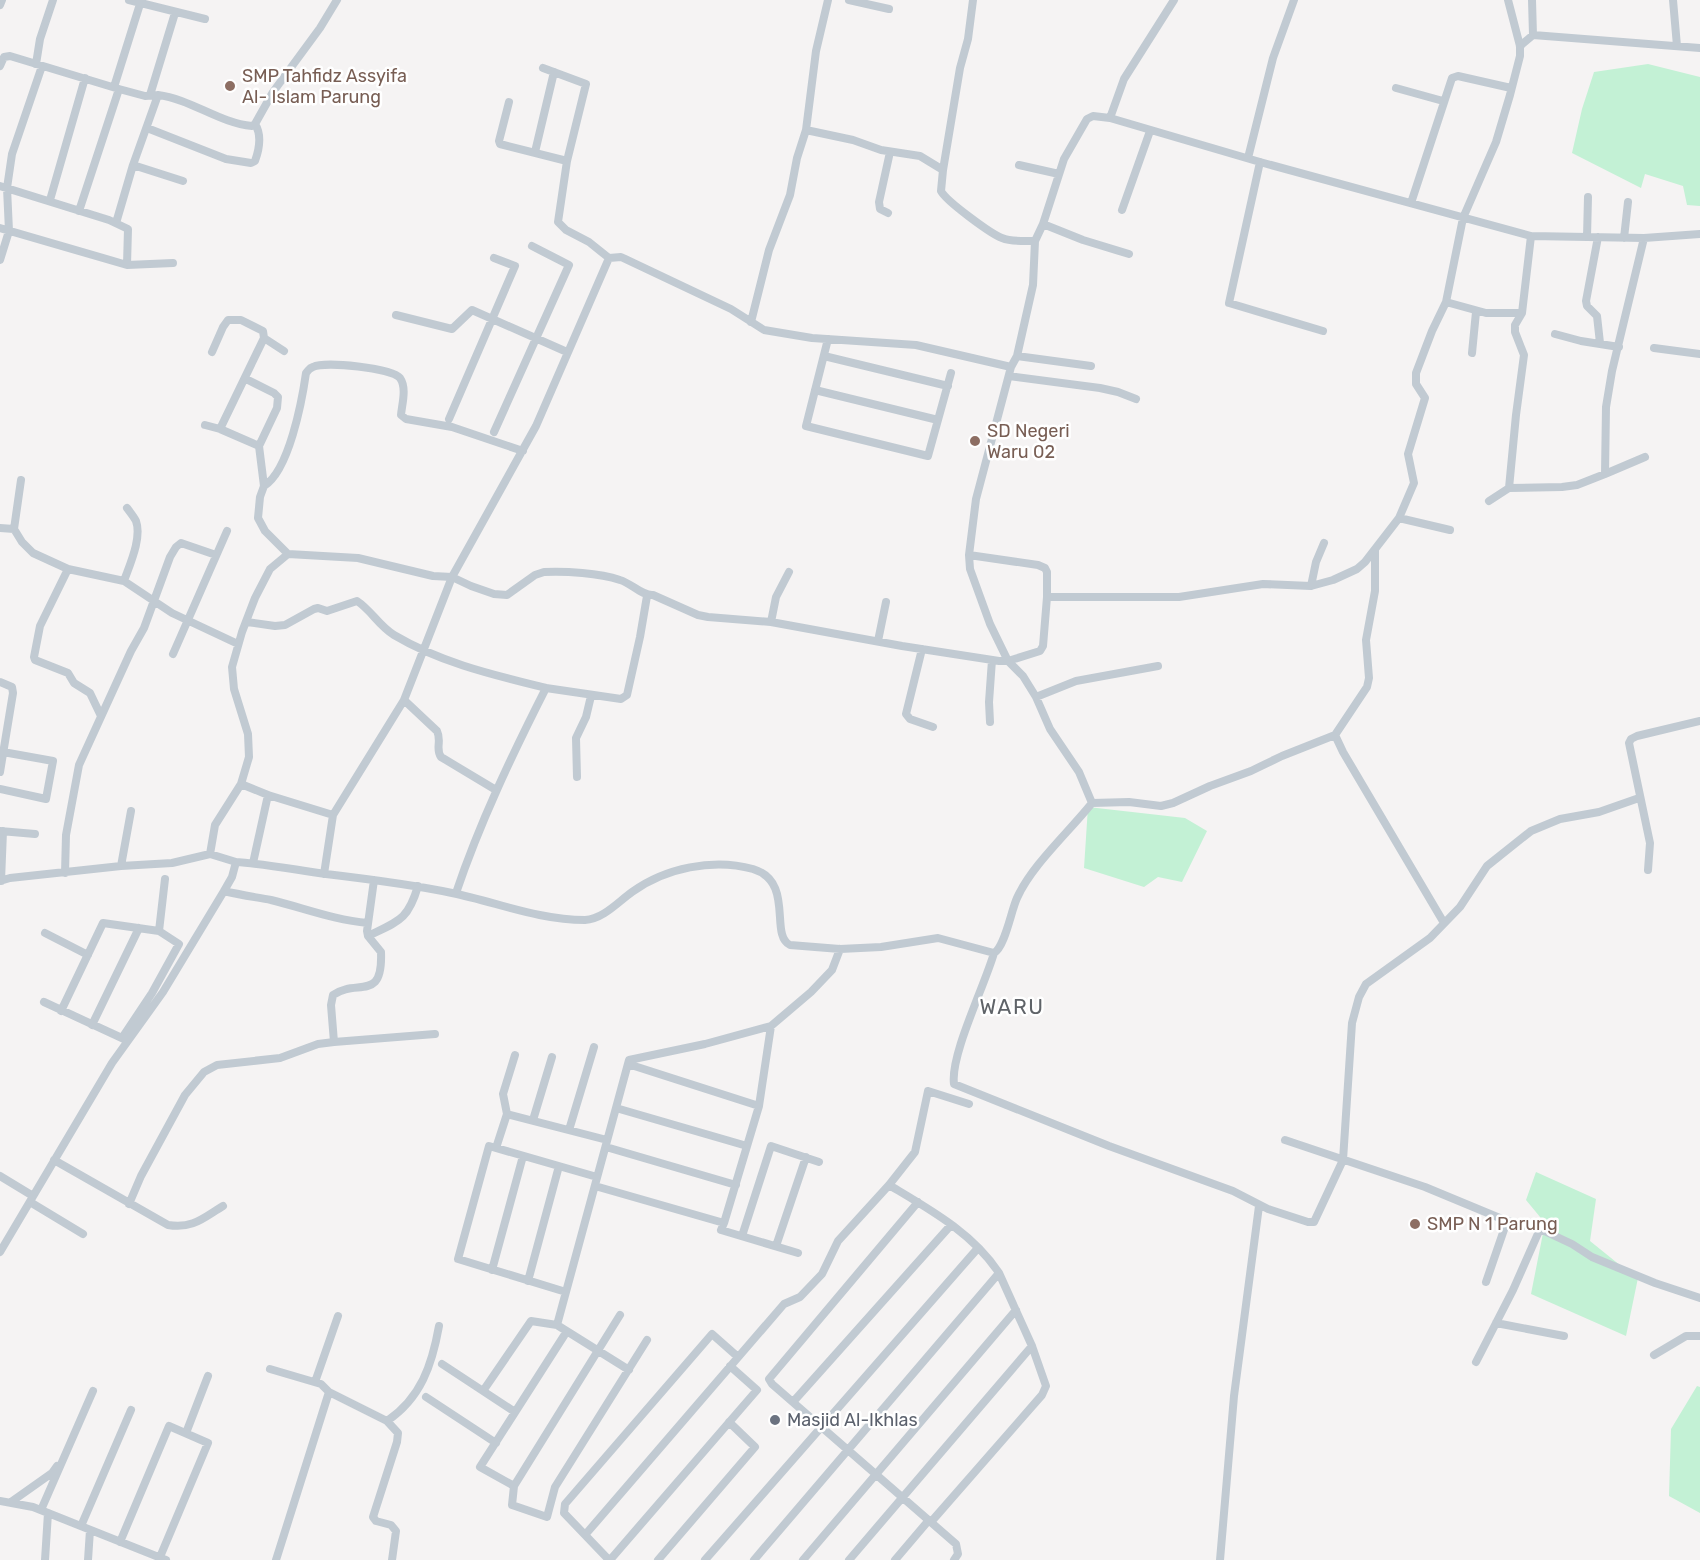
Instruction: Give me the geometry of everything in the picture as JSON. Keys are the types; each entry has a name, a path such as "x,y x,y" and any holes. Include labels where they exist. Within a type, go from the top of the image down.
{"street":[{"path":"0,5 2,0"},
{"path":"0,260 9,231 4,208 3,187 39,65 40,39 53,0"},
{"path":"129,0 205,19"},
{"path":"0,66 4,57 10,56 145,96 154,95 187,102 240,124 252,126 337,0"},
{"path":"752,322 769,250 790,195 797,158 806,130 816,51 828,0"},
{"path":"849,0 889,9"},
{"path":"973,0 941,191 954,205 999,238 1035,242"},
{"path":"1110,118 1124,79 1174,0"},
{"path":"1248,158 1273,58 1294,0"},
{"path":"1047,597 1179,597 1263,584 1311,586 1333,580 1357,568 1375,550 1399,519 1414,483 1408,454 1425,401 1415,377 1432,331 1446,302 1463,218 1496,142 1520,56 1520,46 1508,0"},
{"path":"1532,0 1533,35"},
{"path":"1673,0 1677,46"},
{"path":"79,211 140,4"},
{"path":"116,223 133,165 147,128 175,13"},
{"path":"1520,46 1533,35 1700,48"},
{"path":"543,68 586,84 567,161 558,222 566,230 609,258 621,257 731,309 764,330 779,334 828,339 916,345 1011,368"},
{"path":"535,152 554,72"},
{"path":"1411,202 1443,101 1450,82 1455,76 1511,88"},
{"path":"50,200 85,78"},
{"path":"1396,88 1443,101"},
{"path":"509,102 500,143 567,161"},
{"path":"1092,803 1079,772 1050,729 1036,697 1023,676 1008,661 982,603 970,569 969,555 976,499 983,469 1011,368 1017,356 1033,285 1035,242 1064,159 1087,119 1093,116 1110,118 1260,162 1531,236 1644,238 1700,234"},
{"path":"147,128 226,159 251,163 255,162 257,157 259,138 259,130 255,124"},
{"path":"806,130 853,140 890,152 920,156 943,170"},
{"path":"1122,210 1150,131"},
{"path":"888,213 880,210 879,202 890,152"},
{"path":"1260,162 1229,303 1323,331"},
{"path":"133,165 183,181"},
{"path":"1019,165 1036,171 1059,174"},
{"path":"3,187 50,200 116,223 129,231 127,265"},
{"path":"1587,237 1588,197"},
{"path":"1624,238 1628,202"},
{"path":"1043,224 1083,240 1129,254"},
{"path":"0,228 127,265 173,263"},
{"path":"1509,488 1524,355 1515,332 1515,325 1522,313 1531,236"},
{"path":"1598,237 1586,302 1597,316 1600,343"},
{"path":"1605,474 1606,407 1644,238"},
{"path":"494,432 569,265 532,246"},
{"path":"449,419 515,266 494,258"},
{"path":"324,874 333,815 404,700 452,577 536,426 609,258"},
{"path":"1446,302 1476,312 1522,313"},
{"path":"396,315 452,329 472,310 567,352"},
{"path":"1472,353 1476,312"},
{"path":"212,352 223,327 230,320 241,320 262,329 264,338 220,429"},
{"path":"1555,334 1619,347"},
{"path":"264,338 284,351"},
{"path":"828,339 806,426 928,456 951,374"},
{"path":"1653,348 1700,354"},
{"path":"824,356 948,386"},
{"path":"1017,356 1091,366"},
{"path":"264,486 275,476 288,449 298,416 306,373 311,367 320,365 367,368 396,375 401,380 404,389 401,415 406,419 452,427 523,451"},
{"path":"1009,376 1100,388 1136,399"},
{"path":"246,379 278,397 277,408 259,447 264,486 258,514 265,531 288,554 358,558 390,564 433,576 452,577 471,586 501,595 507,595 535,575 544,572 604,576 621,580 641,590 647,596 653,596 708,618 771,622 992,660 1008,661 1042,650 1047,597 1045,568 969,555"},
{"path":"815,390 938,420"},
{"path":"205,425 220,429 259,447"},
{"path":"1489,501 1509,488 1562,488 1577,484 1645,457"},
{"path":"21,480 14,529 22,542 33,552 68,569 124,580 153,601 238,644"},
{"path":"124,580 132,558 137,528 128,508"},
{"path":"1399,519 1450,530"},
{"path":"0,528 14,529"},
{"path":"173,654 226,531"},
{"path":"65,873 66,834 82,755 144,628 170,557 181,543 216,555"},
{"path":"1311,586 1316,562 1324,543"},
{"path":"1375,550 1375,591 1366,640 1369,678 1367,687 1335,735 1173,803 1161,806 1130,802 1092,803 1023,886 1015,902 1000,948 994,953 956,1061 954,1084 1109,1146 1233,1191 1259,1206 1314,1222 1343,1160 1352,1023 1359,996 1366,984 1430,938 1460,907 1487,866 1531,831 1560,819 1599,812 1639,798"},
{"path":"210,855 215,825 241,784 249,757 248,734 234,689 232,667 255,598 270,569 288,554"},
{"path":"68,569 40,626 34,657 35,660 68,672 77,687 90,693 101,716"},
{"path":"771,622 776,597 789,572"},
{"path":"247,622 285,625 314,609 327,611 357,601 384,628 422,650 489,675 546,688 621,699 627,695 647,596"},
{"path":"878,641 886,602"},
{"path":"922,649 906,714 910,719 933,727"},
{"path":"990,722 992,660"},
{"path":"1036,697 1076,681 1158,666"},
{"path":"0,682 13,688 0,772"},
{"path":"456,894 470,851 496,790 546,688"},
{"path":"577,777 576,738 586,717 591,696"},
{"path":"404,700 437,731 440,737 438,751 441,758 496,790"},
{"path":"1648,870 1650,843 1629,749 1631,739 1700,721"},
{"path":"1335,735 1444,923"},
{"path":"0,789 46,799 54,761 3,752"},
{"path":"241,784 268,795 333,815"},
{"path":"253,863 268,795"},
{"path":"121,866 131,811"},
{"path":"35,834 2,831 1,881 10,878 121,866 172,863 210,855 236,862 418,886 527,914 585,920 598,916 633,891 667,872 716,865 747,868 764,874 777,891 782,934 786,943 790,945 840,949 881,947 938,938 994,953"},
{"path":"125,1040 164,992 232,877 236,862"},
{"path":"159,931 165,879"},
{"path":"334,1042 333,995 341,991 367,988 376,979 380,969 381,952 368,936 374,879"},
{"path":"368,936 397,922 405,915 412,905 418,886"},
{"path":"224,891 244,897 270,900 327,917 368,923"},
{"path":"0,1252 112,1063 179,944 159,931 103,923 61,1011"},
{"path":"92,1025 139,928"},
{"path":"45,933 87,956"},
{"path":"557,1325 629,1060 705,1044 771,1026 811,992 832,970 840,949"},
{"path":"44,1002 125,1040"},
{"path":"771,1026 759,1106 721,1230 798,1253"},
{"path":"129,1204 141,1176 184,1095 204,1072 217,1065 280,1058 304,1048 334,1042 435,1034"},
{"path":"569,1130 594,1047"},
{"path":"496,1148 507,1114 503,1094 515,1054"},
{"path":"533,1120 552,1057"},
{"path":"628,1064 759,1106"},
{"path":"585,1535 784,1304 800,1297 822,1274 837,1241 889,1185 915,1152 928,1091 969,1104"},
{"path":"616,1108 747,1146"},
{"path":"507,1114 569,1130 736,1185"},
{"path":"1285,1140 1441,1193 1508,1221 1540,1229 1572,1244 1592,1257 1655,1283 1700,1298"},
{"path":"566,1292 458,1259 489,1146 597,1177"},
{"path":"742,1236 771,1146 819,1161"},
{"path":"492,1269 523,1156"},
{"path":"776,1246 806,1157"},
{"path":"54,1160 168,1225 181,1227 193,1225 223,1206"},
{"path":"528,1281 559,1166"},
{"path":"0,1176 83,1233"},
{"path":"889,1185 951,1225 978,1248 999,1273 1045,1381 1045,1390 895,1560"},
{"path":"595,1186 724,1223"},
{"path":"918,1202 769,1379 956,1544 958,1554 954,1560"},
{"path":"1220,1560 1234,1396 1259,1206"},
{"path":"1486,1282 1508,1221"},
{"path":"793,1402 951,1225"},
{"path":"1476,1362 1513,1290 1540,1229"},
{"path":"705,1560 978,1248"},
{"path":"754,1560 999,1273"},
{"path":"803,1560 1016,1310"},
{"path":"620,1315 514,1486 512,1505 547,1517 555,1486 647,1340"},
{"path":"315,1382 338,1316"},
{"path":"483,1391 531,1321 557,1325 629,1370"},
{"path":"1496,1323 1564,1336"},
{"path":"387,1421 402,1411 422,1384 434,1357 439,1326"},
{"path":"514,1486 480,1467 567,1331"},
{"path":"730,1366 757,1390 610,1560 564,1513 565,1504 712,1334 738,1357"},
{"path":"1654,1354 1686,1336 1700,1336"},
{"path":"849,1560 1032,1346"},
{"path":"442,1364 515,1412"},
{"path":"270,1369 321,1384 329,1392 387,1421 396,1430 398,1437 373,1516 376,1521 391,1525 396,1531 392,1560"},
{"path":"186,1433 208,1376"},
{"path":"45,1560 45,1512 65,1455 93,1391"},
{"path":"276,1560 329,1392"},
{"path":"426,1397 496,1443"},
{"path":"81,1526 131,1410"},
{"path":"658,1560 755,1447 729,1422"},
{"path":"0,1501 45,1512 81,1526 90,1530 120,1542 163,1559 208,1443 169,1426 120,1542"},
{"path":"11,1502 52,1473 65,1455"},
{"path":"88,1560 90,1530"}],"green space":[{"path":"1648,64 1700,77 1700,206 1687,205 1683,186 1645,174 1641,188 1572,153 1582,109 1594,72"},
{"path":"1088,807 1185,818 1207,831 1182,882 1158,877 1144,887 1084,868"},
{"path":"1536,1172 1596,1199 1590,1241 1621,1266 1639,1273 1626,1336 1531,1294 1545,1223 1526,1200"},
{"path":"1697,1386 1700,1387 1700,1513 1669,1496 1671,1429"}],"place":[{"name":"SMP Tahfidz Assyifa Al- Islam Parung","path":"230,86"},
{"name":"SD Negeri Waru 02","path":"975,441"},
{"name":"SMP N 1 Parung","path":"1415,1224"},
{"name":"Masjid Al-Ikhlas","path":"775,1420"}],"district":[{"name":"WARU","path":"1012,1007"}]}
